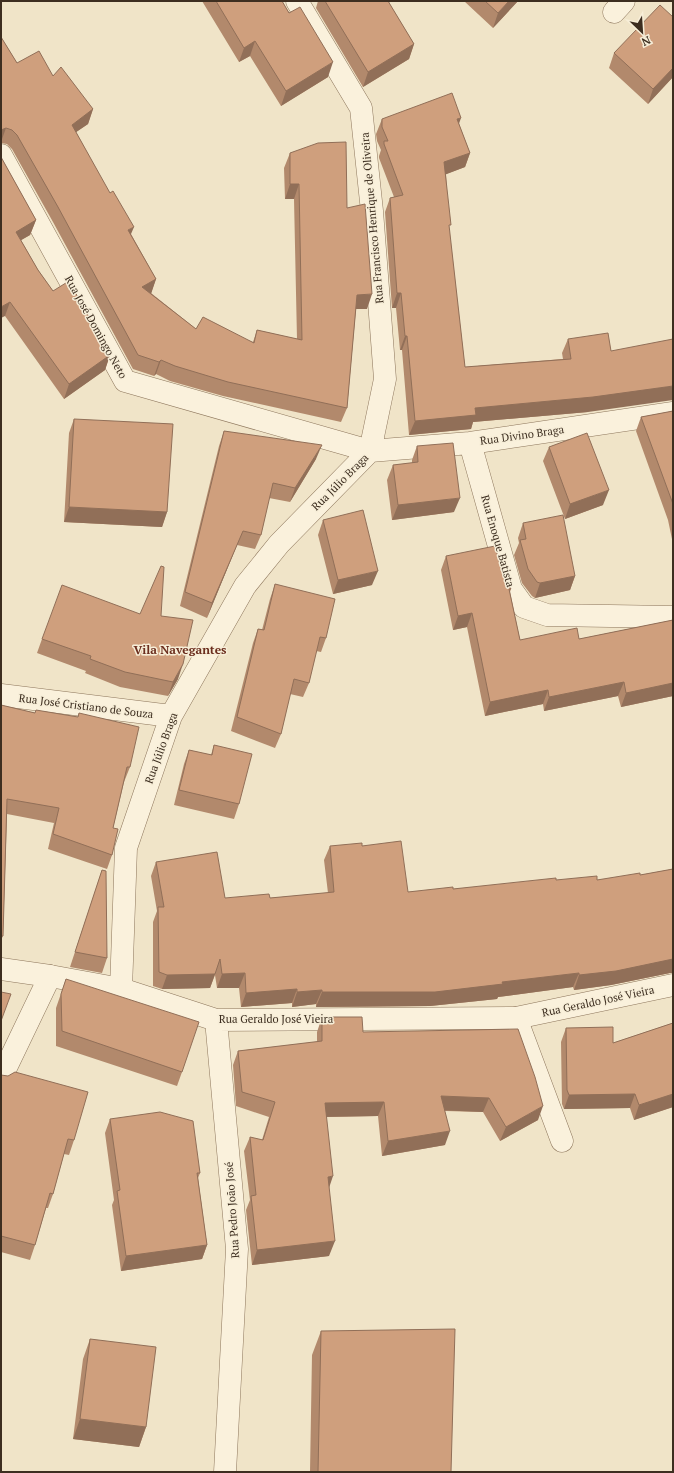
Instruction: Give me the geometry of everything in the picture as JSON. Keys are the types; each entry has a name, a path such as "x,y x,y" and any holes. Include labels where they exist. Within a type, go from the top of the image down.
{"street":[{"name":"Rua Francisco Henrique de Oliveira","path":"297,1 361,108 372,211 385,379 370,451"},
{"name":"Rua José Domingo Neto","path":"1,155 125,381 370,451"},
{"name":"Rua Divino Braga","path":"370,451 470,443 673,413"},
{"name":"Rua Enoque Batista","path":"470,443 510,589 524,607 547,615 673,617"},
{"name":"Rua Júlio Braga","path":"121,990 126,848 171,716 245,586 279,544 370,451"},
{"name":"Rua José Cristiano de Souza","path":"1,695 171,716"},
{"name":"Rua Geraldo José Vieira","path":"1,969 50,976 121,990 216,1020 516,1018 673,985"},
{"path":"1,1078 50,976"},
{"path":"516,1018 562,1141"},
{"name":"Rua Pedro João José","path":"216,1020 237,1249 225,1472"}],"building":[{"path":"216,1 282,1 289,13 300,7 333,62 286,91 255,41 244,48"},
{"path":"325,1 388,1 414,44 368,72"},
{"path":"485,1 509,1 498,13"},
{"path":"660,5 673,17 673,68 653,89 614,53"},
{"path":"1,37 17,63 39,51 53,76 61,67 93,109 72,125 110,193 113,191 134,227 128,230 156,279 142,287 196,329 203,317 254,343 257,330 302,340 299,184 290,184 290,153 318,143 346,142 347,208 365,204 372,294 357,295 347,408 228,382 175,366 161,360 159,362 138,355 58,207 17,135 12,130 6,128 1,130"},
{"path":"452,93 461,118 457,119 470,153 444,162 451,225 449,225 465,367 571,359 568,339 608,333 611,351 673,339 673,386 593,397 475,408 476,415 415,421 407,336 405,336 401,293 397,293 390,198 403,195 384,144 384,141 388,141 382,127 382,119"},
{"path":"1,157 36,220 16,232 38,270 53,291 69,281 110,355 69,384 10,302 1,307"},
{"path":"673,411 673,504 641,417"},
{"path":"74,419 173,424 167,512 69,507"},
{"path":"224,431 322,445 295,488 273,483 261,535 243,531 212,603 185,592"},
{"path":"587,433 609,490 570,504 549,447"},
{"path":"453,443 460,498 398,505 393,465 418,462 417,446"},
{"path":"363,510 378,571 338,580 323,520"},
{"path":"563,515 575,576 540,583 537,582 528,569 520,540 526,539 523,523"},
{"path":"495,546 504,578 511,589 509,589 520,640 577,628 579,639 673,620 673,683 626,693 624,682 549,697 548,690 490,702 472,613 458,616 446,556"},
{"path":"161,566 164,567 161,616 193,620 183,664 173,682 125,672 90,659 91,656 42,639 62,585 140,614"},
{"path":"275,584 335,599 326,638 320,637 309,683 294,679 281,734 237,717 258,629 264,630"},
{"path":"1,705 35,713 36,710 78,717 79,713 139,727 130,767 127,767 113,828 118,829 112,855 53,834 59,808 7,799 3,936 1,936"},
{"path":"214,745 252,754 239,804 179,790 189,750 212,755"},
{"path":"401,841 408,892 453,887 453,889 556,878 556,880 597,876 597,880 640,873 640,875 673,869 673,959 616,971 579,975 579,973 435,992 322,992 322,990 297,992 297,989 246,993 245,973 222,974 220,959 215,974 167,975 159,972 158,907 164,907 156,862 217,852 225,898 269,894 270,898 334,892 330,846 362,843 362,846"},
{"path":"102,870 106,871 107,958 75,952"},
{"path":"66,979 199,1022 182,1072 62,1031 61,994"},
{"path":"1,992 11,994 1,1021"},
{"path":"322,1017 362,1017 363,1032 518,1029 535,1077 543,1106 506,1127 489,1098 441,1096 450,1131 388,1141 384,1102 325,1103 333,1176 328,1177 335,1241 257,1250 251,1196 256,1195 250,1137 263,1140 275,1102 242,1092 238,1051 322,1041"},
{"path":"673,1023 673,1094 639,1105 635,1094 569,1095 567,1090 566,1028 613,1027 613,1043"},
{"path":"15,1072 88,1092 74,1140 68,1139 53,1194 50,1193 35,1245 1,1236 1,1075 8,1076"},
{"path":"160,1112 193,1121 200,1173 197,1173 207,1245 126,1256 117,1191 120,1190 110,1119"},
{"path":"455,1329 451,1472 318,1472 321,1331"},
{"path":"90,1339 156,1347 146,1427 80,1419"}],"district":[{"name":"Vila Navegantes","path":"180,650"}]}
